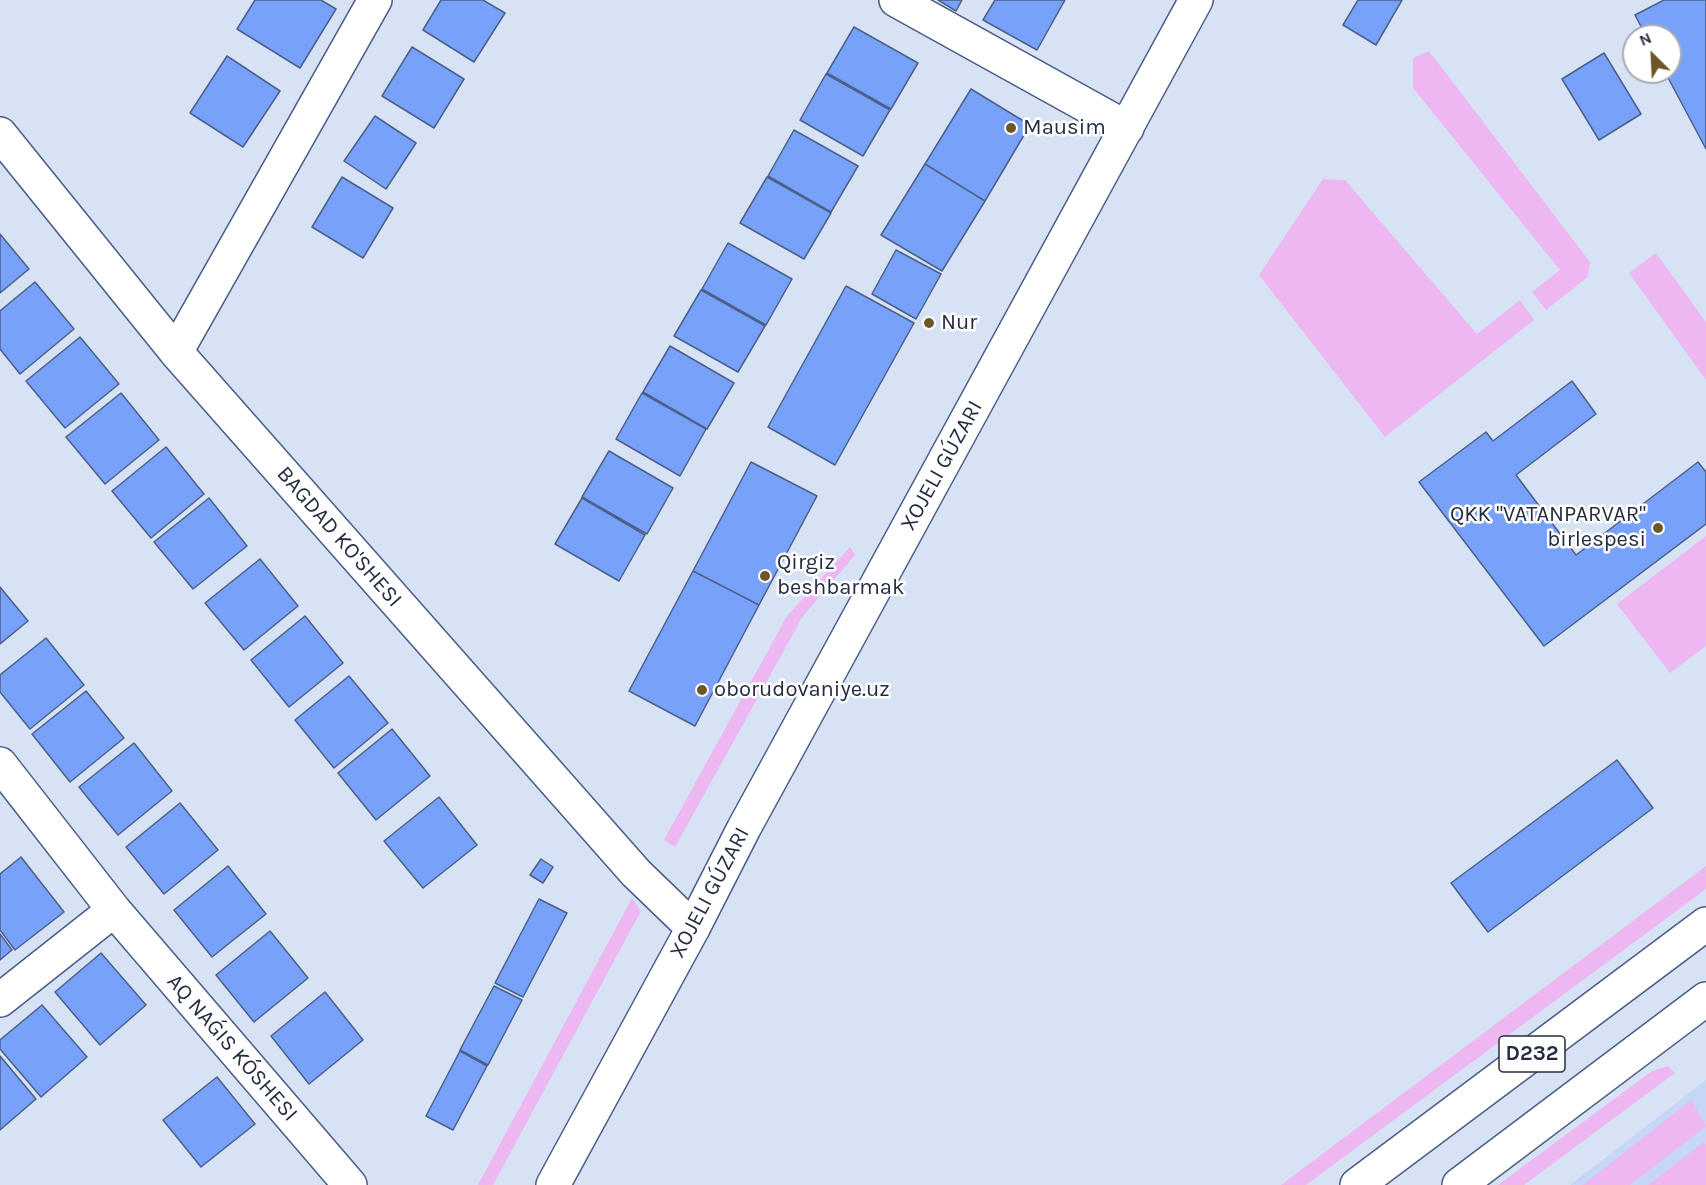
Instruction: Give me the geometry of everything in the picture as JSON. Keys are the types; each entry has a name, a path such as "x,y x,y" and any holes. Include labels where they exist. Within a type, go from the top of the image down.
{"street":[{"path":"176,352 375,0"},
{"path":"896,0 1127,128"},
{"path":"553,1185 693,928 744,828 1196,0"},
{"name":"BAGDAD KO'SHESI","path":"0,134 176,352 636,873 693,928"},
{"path":"0,764 114,910 351,1185"},
{"path":"0,1000 114,910"},
{"name":"D232","path":"1357,1185 1706,924"},
{"name":"D232","path":"1459,1185 1706,999"}],"shaded area":[{"path":"1429,51 1590,262 1588,277 1546,310 1532,292 1560,270 1413,88 1413,58"},
{"path":"1323,179 1345,180 1477,334 1520,300 1534,320 1385,437 1259,275"},
{"path":"1656,253 1706,322 1706,380 1629,273"},
{"path":"1706,536 1706,646 1670,673 1617,604"},
{"path":"850,547 855,555 803,616 675,847 664,840 787,616"},
{"path":"1706,866 1706,889 1306,1185 1281,1185"},
{"path":"632,898 641,911 493,1185 478,1185"},
{"path":"1668,1066 1675,1073 1524,1185 1498,1185 1652,1071"},
{"path":"1706,1080 1706,1185 1570,1185"},
{"path":"1691,1100 1706,1126 1630,1185 1583,1185"},
{"path":"1704,1142 1706,1145 1706,1185 1648,1185"}],"building":[{"path":"255,0 321,0 336,9 300,68 237,29"},
{"path":"441,0 483,0 505,13 474,62 423,30"},
{"path":"938,0 962,0 956,11"},
{"path":"995,0 1065,0 1037,50 983,20"},
{"path":"1358,0 1402,0 1376,45 1343,25"},
{"path":"1664,0 1706,0 1706,149 1671,84 1682,84 1682,24 1640,24 1635,15"},
{"path":"854,27 918,63 891,109 827,73"},
{"path":"412,47 464,79 434,128 382,96"},
{"path":"1604,53 1641,114 1599,140 1562,79"},
{"path":"227,56 280,91 243,147 190,113"},
{"path":"826,74 890,110 863,156 800,120"},
{"path":"971,89 1030,125 985,201 925,164"},
{"path":"375,116 416,143 386,189 344,161"},
{"path":"794,130 858,166 831,212 768,176"},
{"path":"925,164 985,201 942,271 881,235"},
{"path":"342,177 393,208 363,258 312,227"},
{"path":"767,177 831,213 804,259 740,223"},
{"path":"0,234 29,269 0,293"},
{"path":"728,243 792,279 766,325 702,289"},
{"path":"896,250 941,274 916,319 872,294"},
{"path":"35,282 74,329 20,374 0,349 0,311"},
{"path":"846,286 914,323 835,465 768,427"},
{"path":"701,290 765,326 738,372 674,336"},
{"path":"80,337 119,384 65,428 26,381"},
{"path":"670,346 734,383 707,429 643,392"},
{"path":"1572,381 1596,414 1516,475 1576,555 1698,462 1706,472 1706,524 1544,646 1419,482 1486,432 1493,441"},
{"path":"121,393 159,440 105,484 66,437"},
{"path":"642,393 706,429 680,476 616,439"},
{"path":"166,447 204,494 151,538 112,491"},
{"path":"609,451 673,488 647,534 582,497"},
{"path":"751,462 817,496 759,605 693,571"},
{"path":"209,498 247,546 193,589 154,542"},
{"path":"582,498 645,535 619,581 555,544"},
{"path":"260,559 298,606 244,650 205,603"},
{"path":"693,571 759,605 695,726 629,691"},
{"path":"0,587 28,621 0,644"},
{"path":"305,616 343,663 289,707 251,660"},
{"path":"46,638 84,685 30,729 0,692 0,675"},
{"path":"349,676 388,723 334,768 295,720"},
{"path":"86,691 124,738 70,782 32,734"},
{"path":"392,729 430,776 376,820 338,773"},
{"path":"134,743 172,791 118,835 79,787"},
{"path":"1617,760 1653,808 1488,932 1451,883"},
{"path":"439,797 477,845 423,888 384,841"},
{"path":"180,803 218,850 164,894 126,847"},
{"path":"21,857 64,912 15,950 0,930 0,874"},
{"path":"541,859 553,867 543,883 530,875"},
{"path":"228,866 266,914 212,957 174,910"},
{"path":"539,899 567,913 523,997 495,983"},
{"path":"270,931 308,978 254,1022 216,975"},
{"path":"0,934 12,950 0,960"},
{"path":"101,953 146,1005 100,1045 55,992"},
{"path":"494,986 522,1000 488,1065 460,1050"},
{"path":"325,992 363,1040 309,1084 271,1036"},
{"path":"42,1005 87,1057 41,1097 0,1049 0,1040"},
{"path":"460,1051 487,1066 453,1130 426,1116"},
{"path":"0,1056 36,1099 0,1130"},
{"path":"217,1077 255,1124 201,1167 163,1120"}],"place":[{"name":"Mausim","path":"1011,128"},
{"name":"Nur","path":"929,323"},
{"name":"QKK \"VATANPARVAR\" birlespesi","path":"1658,528"},
{"name":"Qirgiz beshbarmak","path":"765,576"},
{"name":"oborudovaniye.uz","path":"702,690"}]}
